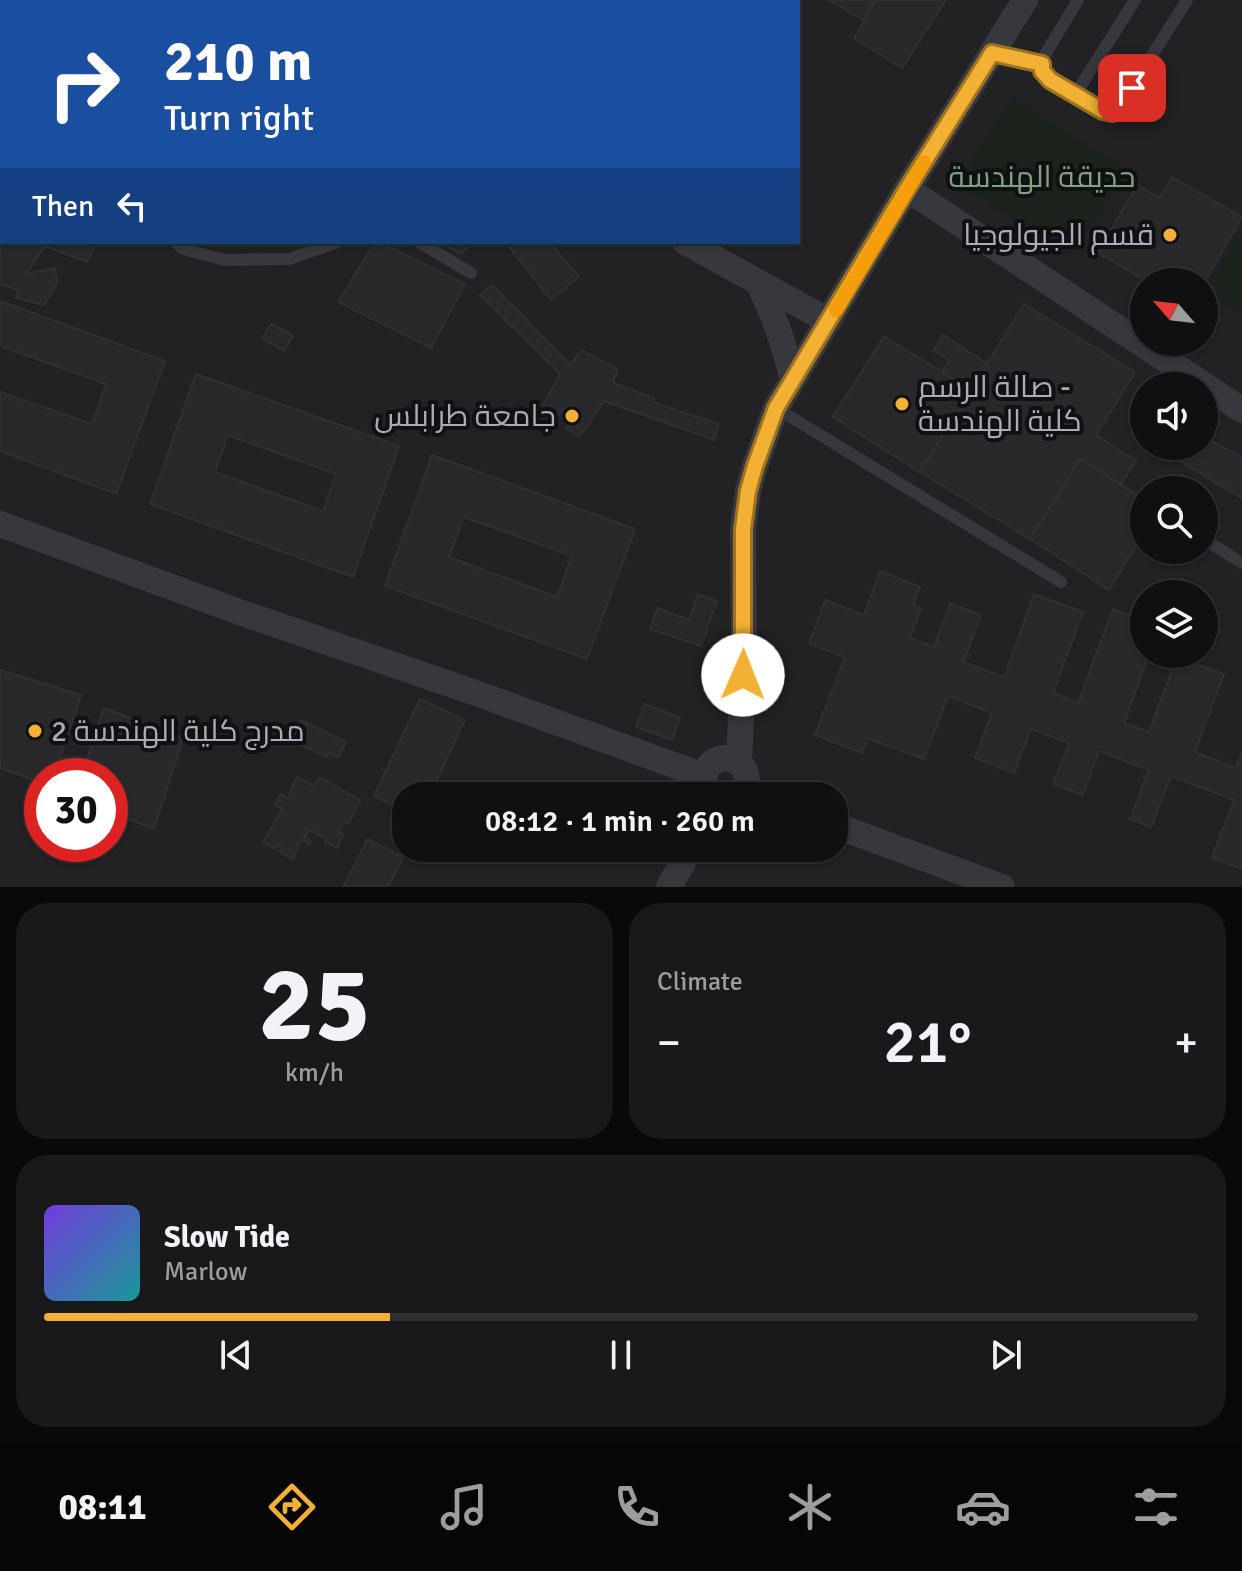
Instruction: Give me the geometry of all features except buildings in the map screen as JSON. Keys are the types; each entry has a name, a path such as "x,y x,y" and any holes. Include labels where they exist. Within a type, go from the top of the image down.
{"street":[{"path":"739,763 744,646 743,529 748,491 776,408 1025,0"},
{"path":"907,189 1242,410"},
{"path":"689,244 829,321"},
{"path":"759,284 777,322 792,378"},
{"path":"0,524 242,613 473,692 697,782"},
{"path":"707,782 708,768 714,761 723,758 739,763 744,768 748,782"},
{"path":"848,830 1002,887"},
{"path":"669,887 683,862"}],"lane":[{"path":"1078,0 1050,45 1042,71 1075,95 1112,113 1119,108 1187,0"},
{"path":"1075,95 1135,0"},
{"path":"992,53 1042,64"},
{"path":"177,244 183,249 225,260 289,259 332,244"},
{"path":"422,244 471,273"},
{"path":"776,408 1061,582"},
{"path":"1218,548 1242,563"}],"shaded area":[{"name":"جامعة طرابلس","path":"800,0 1242,0 1242,887 0,887 0,244 800,244"}],"green space":[{"name":"حديقة الهندسة","path":"1013,97 1127,171 1071,258 957,183"},
{"path":"1242,229 1242,315 1218,300 1217,268"}],"slow traffic":[{"path":"836,310 924,162"}],"place":[{"name":"قسم الجيولوجيا","path":"1170,235"},
{"name":"صالة الرسم - كلية الهندسة","path":"902,404"},
{"name":"جامعة طرابلس","path":"572,416"},
{"name":"مدرج كلية الهندسة 2","path":"35,731"}],"route":[{"path":"743,675 743,529 748,491 776,408 992,53 1042,64 1042,71 1050,80 1103,111 1112,113 1119,108 1132,88"}]}
